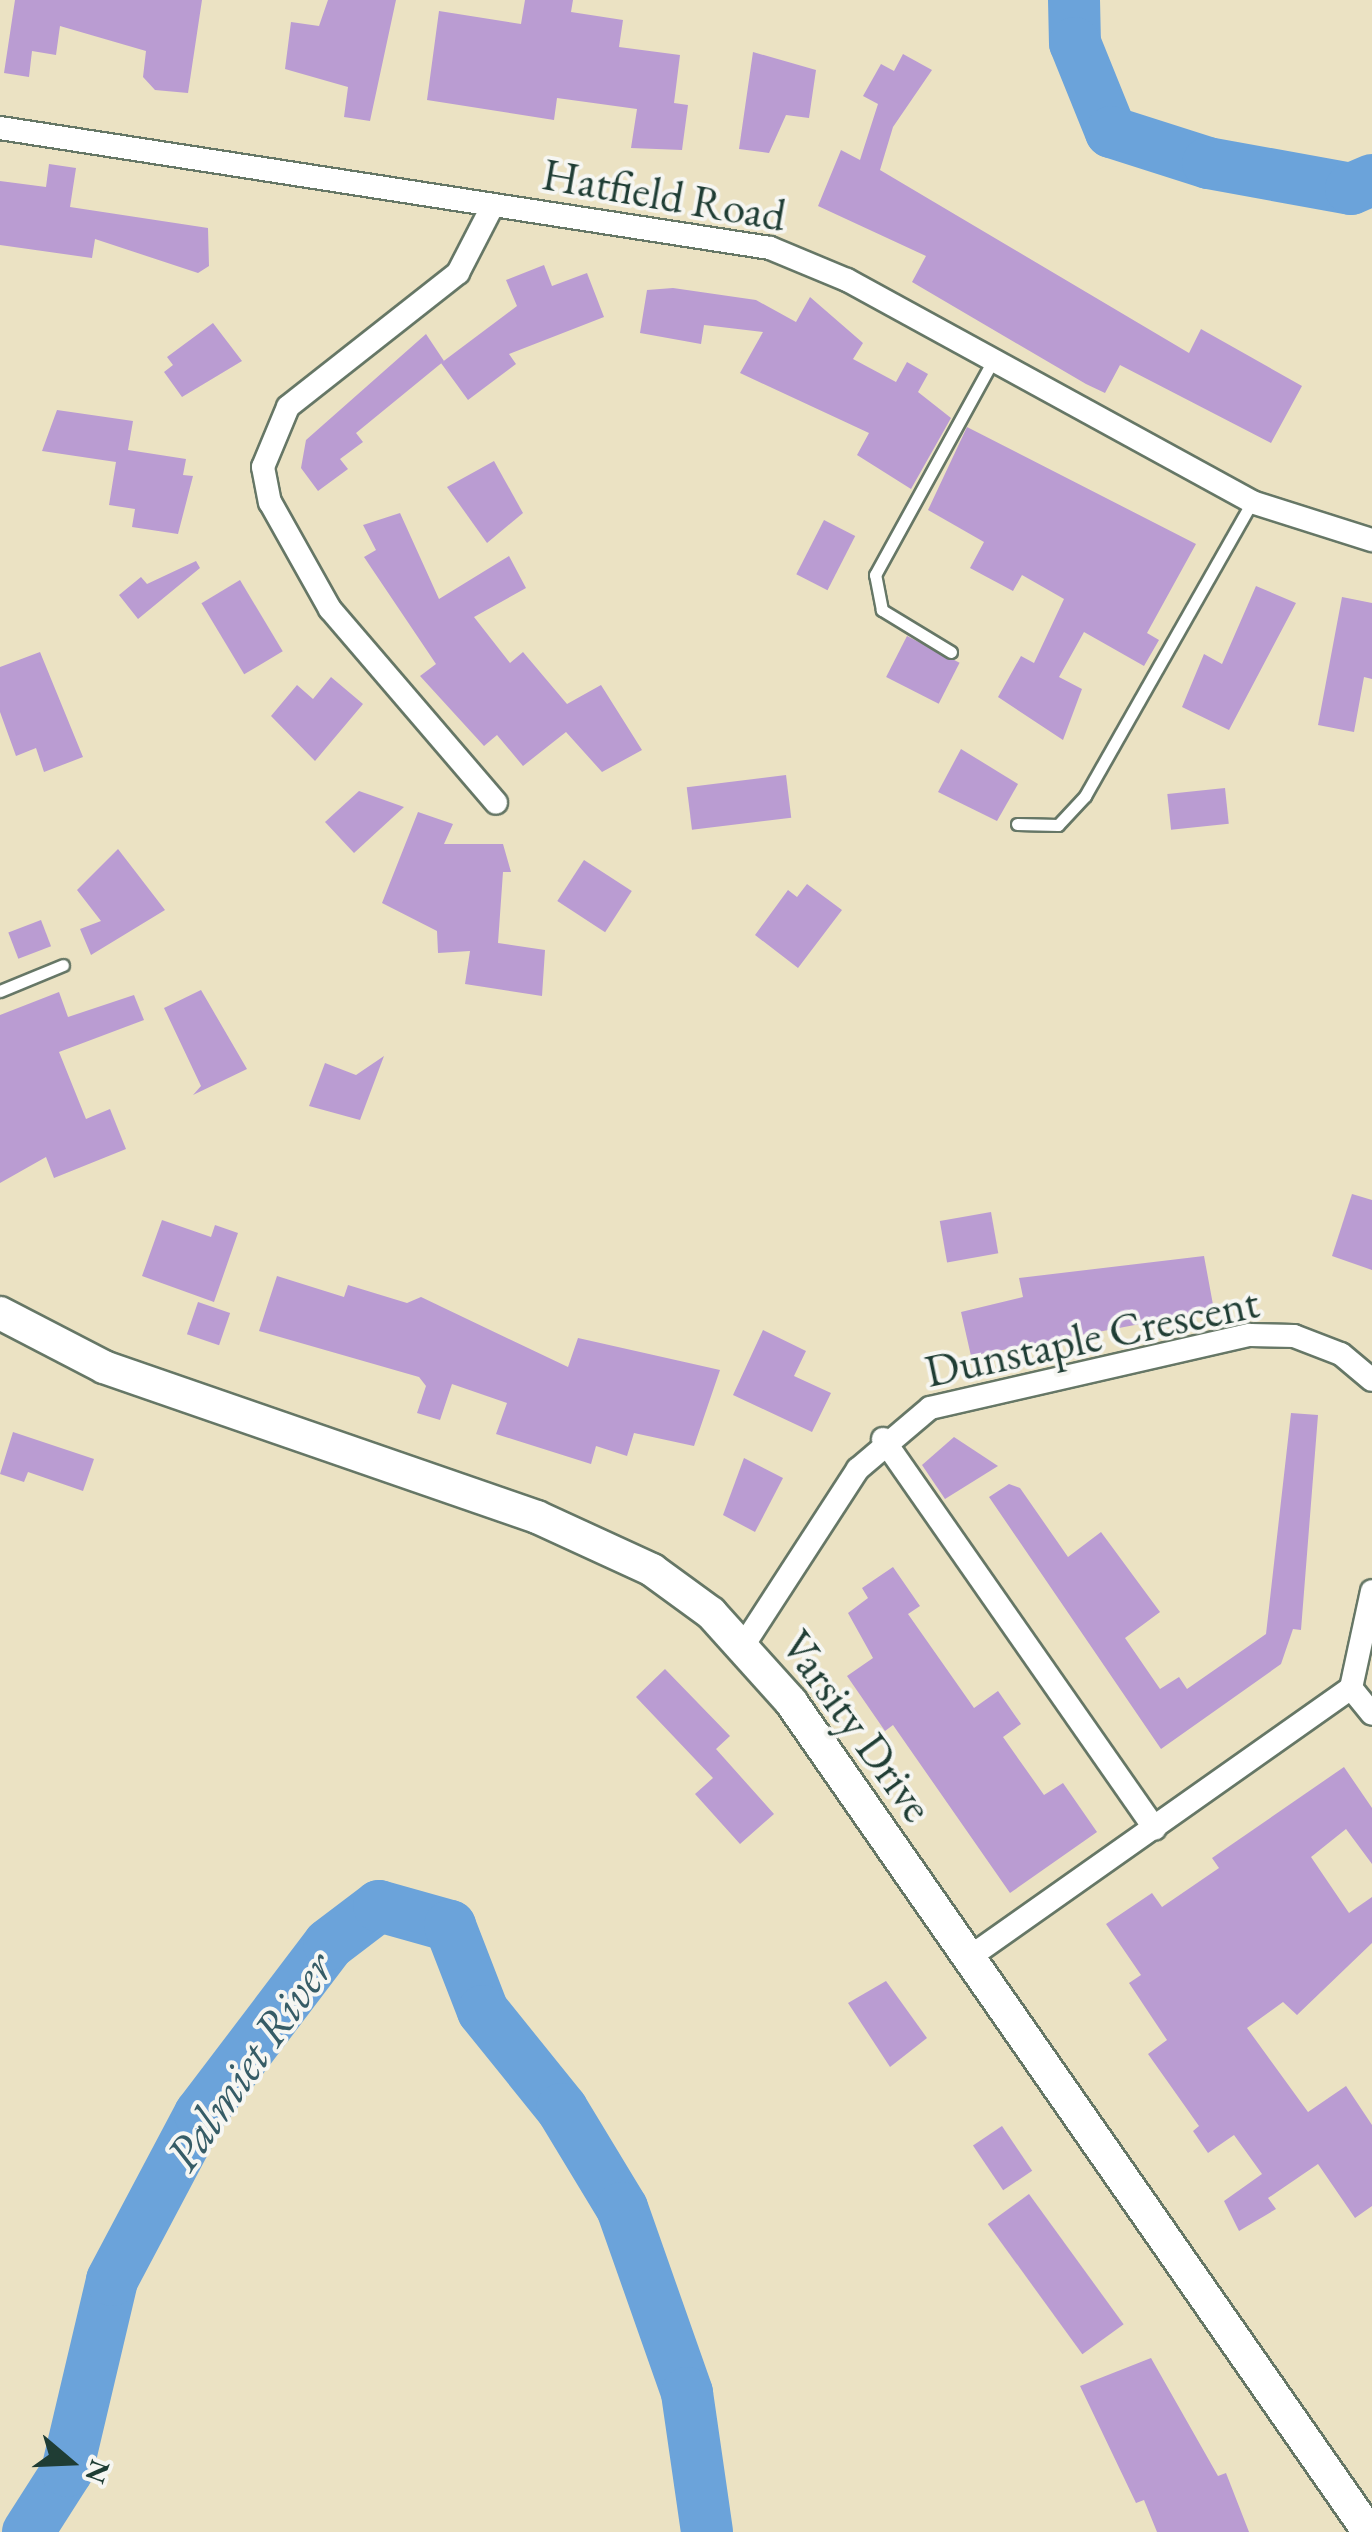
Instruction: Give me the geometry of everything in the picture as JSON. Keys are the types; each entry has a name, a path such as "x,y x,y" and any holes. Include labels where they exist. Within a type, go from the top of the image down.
{"street":[{"name":"Hatfield Road","path":"0,128 770,248 846,280 1252,502 1372,540"},
{"path":"492,207 458,272 288,408 262,467 270,502 330,609 496,803"},
{"name":"Varsity Drive","path":"0,1313 104,1367 627,1556 743,1646 1369,2532"},
{"name":"Dunstaple Crescent","path":"743,1646 883,1439 953,1400 1250,1335 1294,1336 1341,1354 1372,1380"},
{"name":"Dunstaple Crescent","path":"883,1439 1155,1828"},
{"path":"967,1958 1351,1688 1372,1592"},
{"path":"1351,1688 1372,1714"}],"lane":[{"path":"951,652 882,610 875,575 992,362"},
{"path":"1016,824 1058,825 1085,796 1252,502"},
{"path":"0,991 63,966"}],"building":[{"path":"15,0 202,0 188,93 155,90 143,77 146,51 60,26 56,55 32,51 29,77 4,73"},
{"path":"328,0 396,0 370,121 344,117 348,87 285,69 291,22 319,26"},
{"path":"525,0 573,0 571,12 623,20 619,47 680,55 674,103 688,105 682,150 631,148 637,109 557,98 554,120 427,100 439,11 521,24"},
{"path":"753,52 816,70 809,118 786,115 769,153 739,149"},
{"path":"903,54 932,70 893,127 880,170 1189,353 1201,329 1302,386 1271,443 1120,365 1105,393 1086,384 912,282 926,256 818,206 841,150 860,160 878,104 863,96 881,64 894,71"},
{"path":"49,164 76,168 70,207 208,228 209,266 198,273 95,239 92,258 0,245 0,181 46,187"},
{"path":"544,265 552,286 587,273 604,317 509,354 516,364 468,400 441,363 517,306 506,280"},
{"path":"673,288 756,300 796,322 810,297 863,343 853,359 896,382 907,362 928,374 918,392 951,418 911,489 857,455 869,433 740,373 763,332 704,325 701,344 640,333 647,290"},
{"path":"213,323 242,361 182,397 164,372 173,365 167,357"},
{"path":"426,334 444,361 356,433 363,442 340,459 348,469 318,491 301,468 306,440"},
{"path":"57,410 133,421 128,450 186,459 183,475 193,476 178,534 132,527 135,509 109,505 116,462 42,451"},
{"path":"967,427 1196,544 1147,633 1159,640 1144,666 1084,632 1059,677 1082,689 1063,740 998,697 1021,656 1034,663 1064,599 1022,575 1013,591 970,568 984,542 928,510"},
{"path":"494,461 523,513 487,543 447,487"},
{"path":"400,513 439,599 509,556 526,588 474,617 510,663 523,652 567,704 601,685 642,750 602,772 566,732 523,766 497,735 484,746 420,676 436,664 364,557 376,550 363,525"},
{"path":"824,520 855,536 827,590 796,574"},
{"path":"196,561 200,568 138,619 119,595 141,577 147,584"},
{"path":"240,580 283,651 244,674 201,603"},
{"path":"1256,586 1296,603 1229,730 1182,707 1204,654 1222,664"},
{"path":"1342,597 1372,603 1372,679 1364,677 1354,732 1318,725"},
{"path":"907,636 960,663 939,704 886,677"},
{"path":"40,652 83,757 44,772 36,748 16,756 0,712 0,667"},
{"path":"331,677 363,704 315,761 271,716 297,685 313,699"},
{"path":"961,749 1018,784 997,821 938,792"},
{"path":"786,775 791,818 692,830 687,787"},
{"path":"1225,788 1229,824 1171,830 1167,794"},
{"path":"359,791 404,807 354,853 325,822"},
{"path":"418,812 453,824 444,844 503,844 511,872 503,872 498,943 545,950 542,996 465,984 470,951 438,953 437,931 382,903"},
{"path":"118,849 165,910 91,955 80,929 101,921 77,890"},
{"path":"584,860 632,891 605,932 557,901"},
{"path":"807,884 842,910 798,968 755,935 788,890 797,897"},
{"path":"41,920 51,946 18,959 8,933"},
{"path":"201,990 247,1069 193,1095 201,1086 164,1008"},
{"path":"59,992 68,1017 134,995 144,1020 59,1052 86,1119 110,1109 126,1149 54,1178 46,1157 0,1183 0,1015"},
{"path":"384,1056 360,1120 309,1106 325,1063 356,1075"},
{"path":"1352,1194 1372,1200 1372,1270 1332,1256"},
{"path":"991,1212 998,1253 947,1262 940,1221"},
{"path":"162,1220 211,1237 215,1225 238,1233 214,1302 142,1276"},
{"path":"1204,1256 1214,1310 971,1356 961,1312 1023,1297 1019,1278"},
{"path":"277,1276 344,1297 348,1285 407,1303 421,1297 568,1367 578,1338 720,1370 694,1446 634,1433 627,1456 596,1446 591,1464 496,1434 507,1403 452,1384 440,1420 417,1413 426,1386 419,1377 259,1331"},
{"path":"198,1302 230,1313 219,1345 187,1334"},
{"path":"763,1330 806,1351 794,1376 831,1393 812,1432 733,1395"},
{"path":"1291,1413 1318,1415 1301,1630 1293,1629 1281,1664 1161,1749 989,1497 1009,1484 1020,1488 1068,1557 1101,1532 1160,1612 1125,1638 1160,1689 1179,1677 1187,1689 1266,1634"},
{"path":"13,1432 94,1459 83,1491 28,1472 24,1482 0,1474"},
{"path":"954,1437 998,1466 945,1499 922,1465"},
{"path":"744,1458 783,1478 755,1532 723,1515"},
{"path":"893,1567 920,1606 908,1614 974,1708 998,1691 1021,1724 1003,1737 1044,1795 1063,1783 1097,1832 1010,1893 893,1725 885,1731 847,1676 873,1658 848,1613 868,1598 862,1588"},
{"path":"665,1669 730,1736 716,1749 774,1814 740,1844 695,1794 713,1778 636,1697"},
{"path":"1344,1767 1372,1808 1372,1864 1346,1829 1311,1857 1349,1913 1372,1897 1372,1943 1297,2015 1283,2002 1247,2028 1308,2112 1346,2086 1372,2125 1372,2206 1355,2218 1318,2164 1268,2198 1276,2209 1239,2231 1224,2201 1262,2174 1234,2135 1208,2153 1193,2131 1199,2126 1148,2054 1167,2040 1129,1983 1141,1975 1106,1924 1152,1893 1162,1907 1219,1868 1212,1858"},
{"path":"886,1981 927,2038 890,2067 848,2003"},
{"path":"1002,2126 1032,2171 1003,2190 973,2146"},
{"path":"1029,2194 1124,2324 1082,2354 988,2224"},
{"path":"1151,2358 1218,2476 1226,2473 1249,2532 1157,2532 1144,2500 1136,2503 1080,2386"}],"waterway":[{"path":"1074,0 1075,43 1111,132 1208,163 1351,189 1372,180"},
{"name":"Palmiet River","path":"28,2532 67,2471 112,2280 200,2114 329,1944 379,1906 450,1926 483,2011 562,2109 622,2208 687,2393 707,2532"}]}
